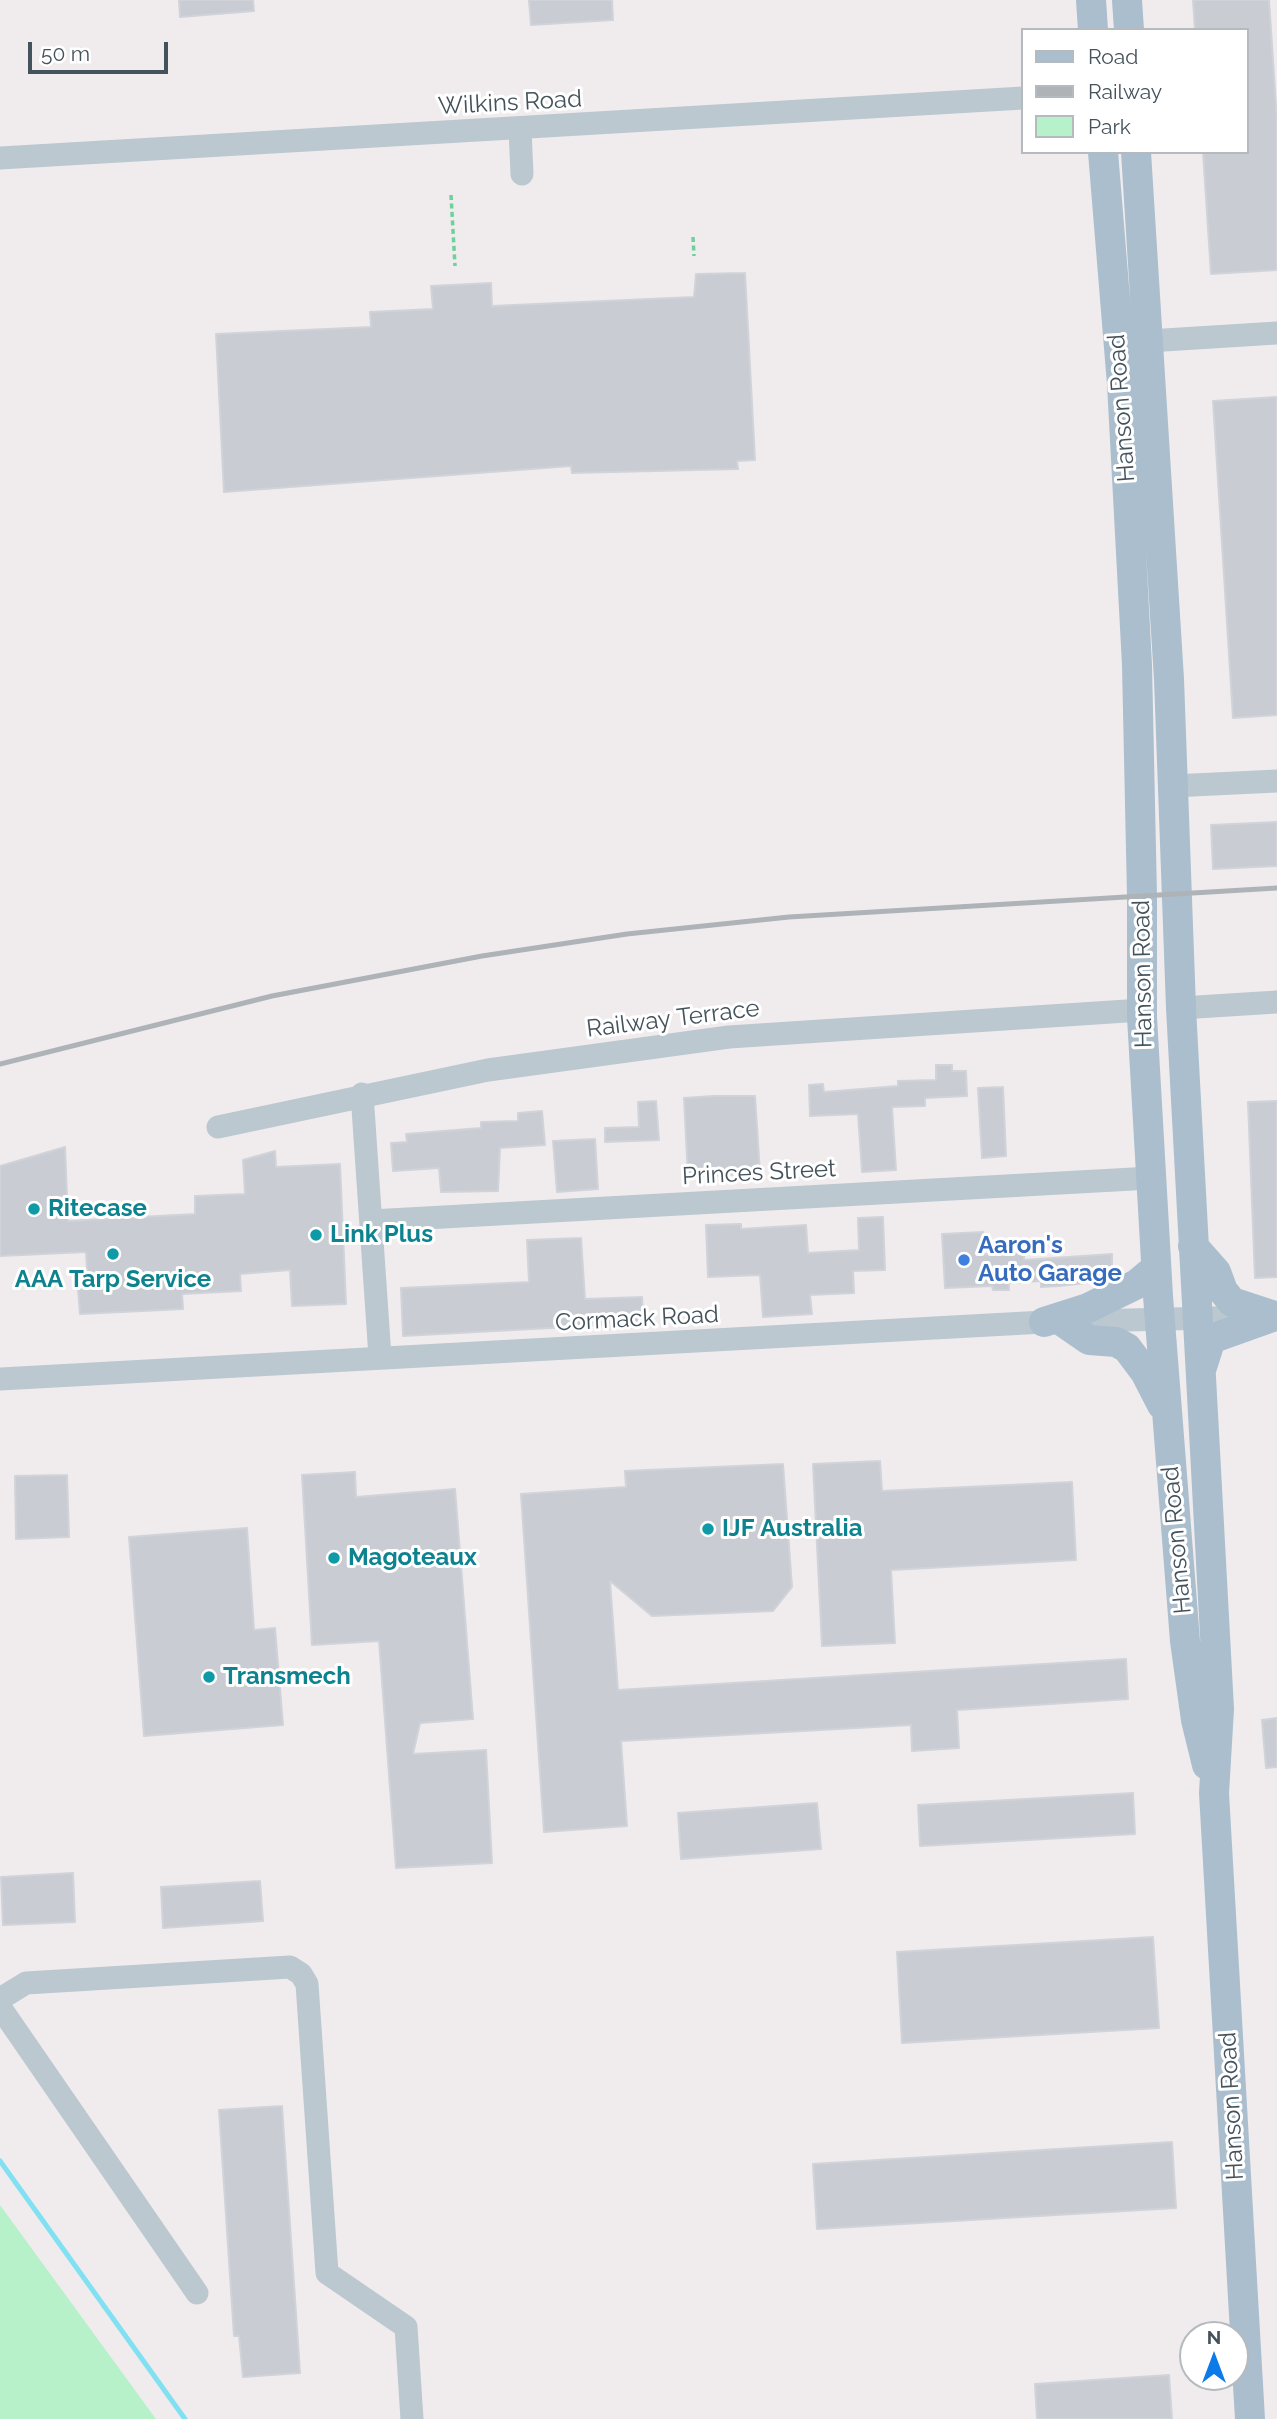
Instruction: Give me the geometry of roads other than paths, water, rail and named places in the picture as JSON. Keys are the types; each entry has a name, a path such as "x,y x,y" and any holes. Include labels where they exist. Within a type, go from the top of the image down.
{"main road":[{"path":"1091,0 1093,28"},
{"path":"1127,0 1129,28"},
{"name":"Hanson Road","path":"1103,154 1118,342 1140,740 1142,1010 1156,1268 1185,1642 1196,1720 1214,1793"},
{"name":"Hanson Road","path":"1136,154 1150,341 1169,679 1181,1008 1219,1709 1214,1793 1250,2419"},
{"path":"1140,740 1154,769 1172,786"},
{"path":"1193,1246 1216,1272 1223,1291 1231,1302 1276,1316"},
{"path":"1054,1322 1137,1284 1156,1268"},
{"path":"1200,1382 1203,1358 1211,1339 1276,1316"},
{"path":"1054,1322 1088,1340 1116,1342 1127,1348 1145,1372 1167,1414"}],"street":[{"name":"Wilkins Road","path":"0,158 1021,98"},
{"path":"520,129 522,174"},
{"path":"1118,342 1277,333"},
{"path":"1172,786 1277,780"},
{"path":"1181,1008 1277,1002"},
{"name":"Railway Terrace","path":"218,1127 362,1094 488,1070 729,1037 1142,1010"},
{"path":"362,1094 380,1357"},
{"name":"Princes Street","path":"371,1221 1151,1178"},
{"name":"Cormack Road","path":"0,1379 1054,1322 1276,1316"},
{"path":"0,1999 26,1983 290,1967 301,1974 307,1984 327,2273 406,2327 412,2419"},
{"path":"0,2007 197,2293"}],"waterway":[{"path":"0,2161 185,2419"}],"railway":[{"path":"0,1064 272,996 482,956 627,934 789,917 1277,888"}],"place":[{"name":"Ritecase","path":"34,1209"},
{"name":"Link Plus","path":"316,1235"},
{"name":"AAA Tarp Service","path":"113,1254"},
{"name":"Aaron's Auto Garage","path":"964,1260"},
{"name":"IJF Australia","path":"708,1529"},
{"name":"Magoteaux","path":"334,1558"},
{"name":"Transmech","path":"209,1677"}]}
